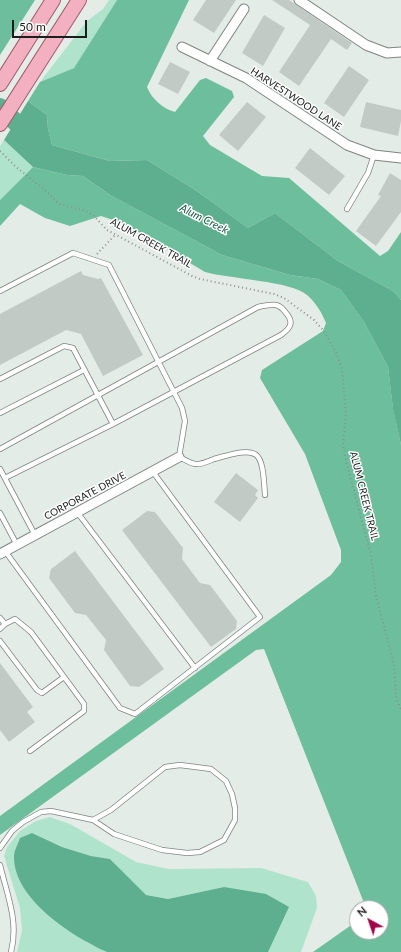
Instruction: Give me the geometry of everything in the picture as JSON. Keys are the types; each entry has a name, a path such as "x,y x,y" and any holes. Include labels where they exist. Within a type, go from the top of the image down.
{"main road":[{"path":"0,84 53,0"},
{"path":"60,29 55,18 63,0"},
{"path":"0,124 79,0"}],"street":[{"path":"299,0 366,45 387,52 401,52"},
{"path":"210,61 244,9"},
{"name":"HARVESTWOOD LANE","path":"182,47 246,78 340,141 374,155 401,158"},
{"name":"CORPORATE DRIVE","path":"2,552 179,457"}],"lane":[{"path":"347,209 368,174 374,155"},
{"path":"0,291 73,253 108,265 182,408 185,421 179,457 197,464 239,452 251,452 260,457 263,466 265,495"},
{"path":"0,449 99,396 158,361 258,307 276,304 282,307 290,317 291,324 289,329 281,335 113,424 5,478"},
{"path":"0,379 64,346 73,348 113,424"},
{"path":"0,413 84,370"},
{"path":"0,469 35,535"},
{"path":"2,552 120,708 135,714 260,617 153,472"},
{"path":"77,512 194,668"},
{"path":"0,513 17,544"},
{"path":"0,618 5,624"},
{"path":"0,629 15,618 31,632 84,704 84,711 30,751"},
{"path":"0,641 37,690 42,693 64,677"},
{"path":"0,848 12,831 23,822 41,812 51,811 93,820 114,834 162,850 187,853 200,852 224,840 235,820 235,808 232,794 226,781 211,769 180,766 165,768 155,773 111,810 93,820"},
{"path":"0,865 8,890 15,922 11,952"}],"path":[{"name":"ALUM CREEK TRAIL","path":"0,151 16,167 44,189 59,204 86,211 93,215 107,230 200,279 274,294 284,298 314,320 336,352 342,370 346,415 343,444 346,462 371,555 376,596 394,664 396,698 401,709"},
{"path":"93,260 101,248 116,234"}],"shaded area":[{"path":"0,0 35,0 0,55"},
{"path":"109,0 117,0 74,68 40,82 87,21 103,9"},
{"path":"117,0 189,0 147,87 151,95 162,106 175,112 200,80 206,78 232,91 234,97 203,136 210,145 262,176 289,178 380,256 388,251 401,232 401,300 393,291 338,261 275,213 248,228 197,191 147,160 110,161 52,145 48,129 47,115 28,101 40,82 74,68"},
{"path":"4,140 33,167 0,200 0,146"},
{"path":"33,167 67,175 83,176 110,195 222,255 290,275 318,279 341,290 364,322 388,367 393,408 401,445 401,952 313,952 349,927 349,940 389,940 389,900 363,900 264,649 256,650 0,835 0,816 331,575 341,562 341,550 305,454 260,378 262,370 323,331 326,323 321,312 310,298 299,290 288,286 205,272 125,224 101,216 70,226 45,218 20,204 0,226 0,200"},
{"path":"50,817 70,824 136,862 169,869 261,868 308,882 316,896 317,908 301,952 268,952 269,948 224,887 168,899 145,895 110,859 91,856 62,847 32,833 86,942 107,952 17,952 22,930 20,908 4,856 7,847 20,831 36,821"}],"water":[{"path":"28,101 47,115 48,129 52,145 110,161 147,160 197,191 248,228 275,213 338,261 393,291 401,300 401,445 393,409 388,367 364,322 341,290 318,279 290,275 222,255 110,195 83,176 67,175 33,167 4,140"},
{"path":"32,833 62,847 91,856 110,859 146,895 168,899 224,887 266,894 289,907 268,952 107,952 78,937 62,926 34,901 23,887 16,872 14,854 20,838"}],"building":[{"path":"206,0 236,0 214,33 193,20"},
{"path":"272,0 289,0 352,43 347,50 331,39 299,86 279,72 310,25"},
{"path":"264,15 285,28 263,66 242,53"},
{"path":"170,62 190,72 178,94 158,84"},
{"path":"349,66 369,80 344,117 324,103"},
{"path":"247,102 266,117 238,151 219,135"},
{"path":"366,102 401,110 401,121 398,136 360,127"},
{"path":"310,148 345,176 329,195 295,168"},
{"path":"390,173 401,180 401,212 376,246 356,231 381,196 378,195"},
{"path":"81,271 83,275 98,279 101,278 143,355 103,376 81,334 66,330 0,365 0,314"},
{"path":"236,473 258,490 255,495 258,498 240,522 214,502"},
{"path":"147,511 155,512 183,548 182,559 200,583 210,585 237,621 236,629 211,647 122,530"},
{"path":"75,551 164,669 139,687 130,686 104,650 106,640 86,615 75,613 49,578 51,569"},
{"path":"0,663 33,707 27,712 35,722 9,742 0,730"}],"waterway":[{"name":"Alum Creek","path":"0,107 32,138"}]}
